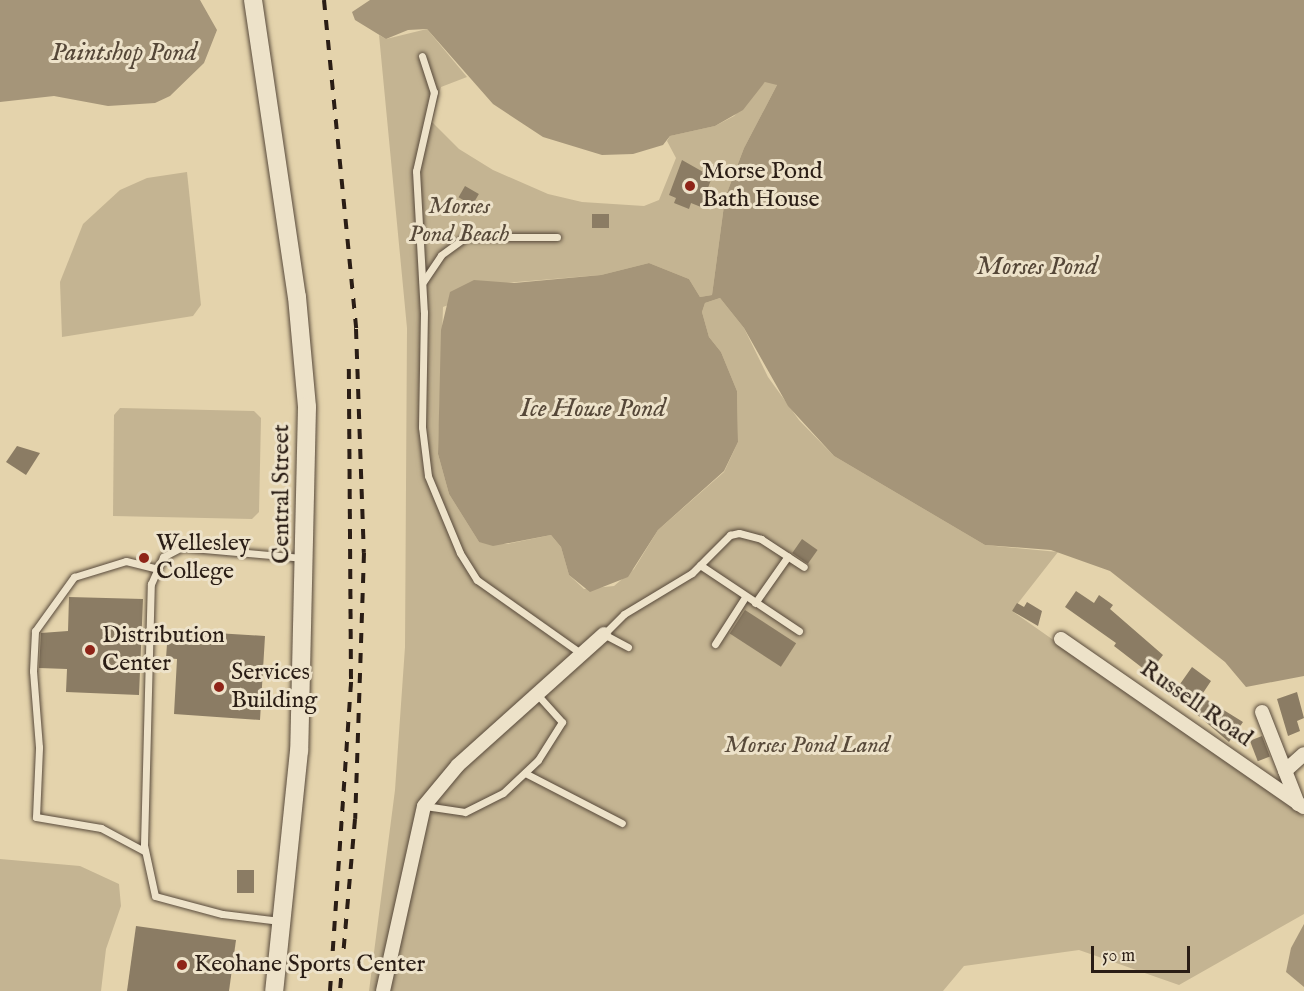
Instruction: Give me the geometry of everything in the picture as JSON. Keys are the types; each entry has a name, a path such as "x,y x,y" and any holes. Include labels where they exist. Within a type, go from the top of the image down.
{"main road":[{"name":"Central Street","path":"253,0 302,343 307,407 306,559 299,751 273,991"}],"street":[{"path":"383,991 424,806 458,765 604,634"},
{"name":"Russell Road","path":"1061,639 1301,805"},
{"path":"1262,712 1301,805"},
{"path":"1285,771 1304,754"}],"lane":[{"path":"422,56 434,92 416,171 423,282 422,439 435,496 477,580 582,654"},
{"path":"423,282 441,255 466,237 557,237"},
{"path":"628,647 604,634 624,614 700,565 735,533 753,536 804,567"},
{"path":"282,921 222,914 155,896 144,851 154,568 174,549 182,547 306,559"},
{"path":"755,603 788,556"},
{"path":"144,851 101,828 36,817 39,747 33,671 35,631 74,577 126,561 154,568"},
{"path":"700,565 799,631"},
{"path":"715,644 746,597"},
{"path":"424,806 465,812 502,793 525,773 562,729 562,722 538,695"},
{"path":"525,773 622,823"}],"green space":[{"name":"Morses Pond Land","path":"427,29 467,77 441,87 432,122 459,149 493,170 548,194 582,202 644,206 659,200 676,158 667,141 670,136 715,126 734,116 765,82 771,79 777,85 744,148 725,198 712,295 700,297 689,279 649,263 601,275 506,283 443,307 438,454 449,494 479,542 507,544 551,535 561,547 569,575 584,589 614,586 634,569 658,530 724,472 738,442 737,391 721,352 709,337 702,312 705,303 720,298 744,328 768,377 799,420 834,456 985,545 1058,552 1012,611 1304,816 1304,914 1179,985 1079,950 964,966 943,991 369,991 395,790 405,647 407,328 379,35 386,39"},
{"path":"187,172 201,305 193,316 62,337 60,282 83,224 120,190 147,178"},
{"path":"120,408 254,411 261,418 259,512 252,519 113,516 114,415"},
{"path":"0,859 80,866 119,884 121,906 106,949 101,991 0,991"}],"water":[{"name":"Paintshop Pond","path":"0,0 200,0 217,30 204,63 170,96 155,103 108,106 54,96 0,102"},
{"name":"Morses Pond","path":"370,0 1304,0 1304,676 1246,687 1225,662 1110,571 1051,550 985,545 834,456 788,406 744,328 720,298 705,303 702,312 709,337 721,352 737,391 738,442 724,471 658,530 628,577 590,592 569,575 561,547 551,535 493,546 479,542 449,494 438,454 441,330 450,292 474,280 514,283 601,275 649,263 689,279 700,297 712,295 725,198 744,148 777,85 765,82 743,110 715,126 670,136 663,145 633,154 602,155 543,137 493,104 427,29 408,30 386,39 355,20 352,12"},
{"path":"1304,924 1304,987 1286,972 1291,948"}],"building":[{"name":"Morse Pond Bath House","path":"682,160 712,177 701,207 691,203 689,209 674,203 676,198 669,195"},
{"path":"465,186 479,194 472,205 458,197"},
{"path":"592,214 609,214 609,228 592,228"},
{"path":"17,446 40,453 26,475 6,462"},
{"path":"802,539 818,550 808,564 792,553"},
{"path":"1076,591 1094,603 1099,595 1113,605 1110,609 1163,655 1149,673 1114,646 1116,643 1065,607"},
{"name":"Distribution Center","path":"69,597 143,599 139,695 66,692 67,669 39,668 41,633 68,631"},
{"path":"1027,602 1042,611 1038,626 1012,611 1017,603 1024,607"},
{"path":"745,610 796,643 781,667 730,633"},
{"name":"Services Building","path":"168,630 265,636 260,720 174,714 177,659 166,658"},
{"path":"1192,667 1211,681 1201,696 1243,722 1229,742 1173,694"},
{"path":"1297,692 1304,718 1297,721 1300,731 1288,736 1277,699"},
{"path":"1262,736 1270,757 1258,761 1250,741"},
{"path":"237,870 254,870 254,893 237,893"},
{"name":"Keohane Sports Center","path":"136,926 236,940 229,991 127,991"}],"railway":[{"path":"324,0 356,329 364,553 355,819 340,991"},
{"path":"330,991 351,679 349,365"}],"place":[{"name":"Morse Pond Bath House","path":"690,186"},
{"name":"Wellesley College","path":"144,558"},
{"name":"Distribution Center","path":"90,650"},
{"name":"Services Building","path":"219,687"},
{"name":"Keohane Sports Center","path":"182,965"}],"park label":[{"name":"Morses Pond Beach","path":"459,221"}],"water label":[{"name":"Ice House Pond","path":"593,409"}]}
